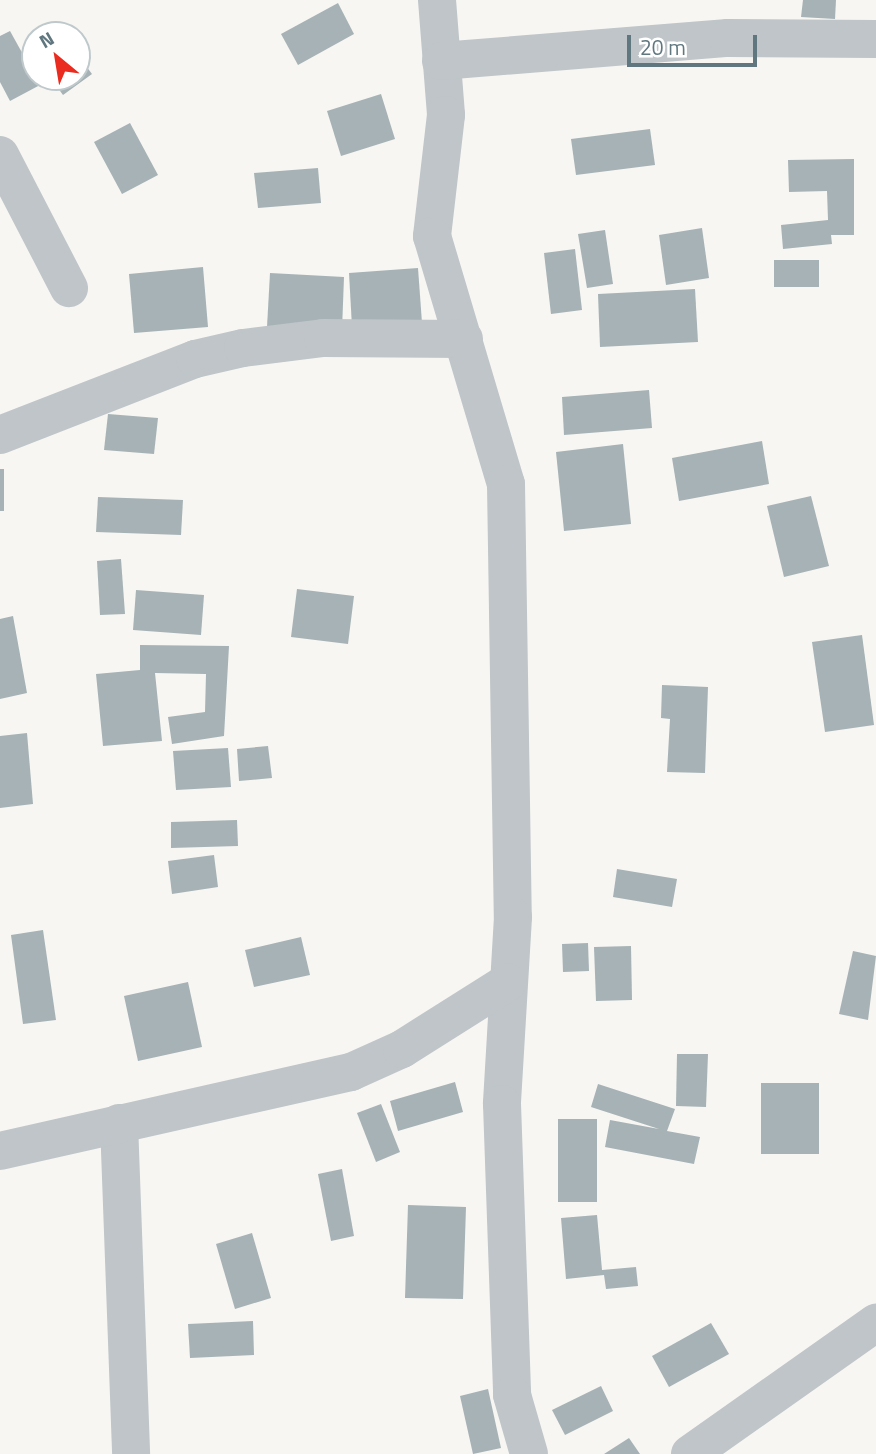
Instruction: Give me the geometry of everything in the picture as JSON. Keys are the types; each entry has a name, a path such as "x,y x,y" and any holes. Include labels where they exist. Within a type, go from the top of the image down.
{"street":[{"path":"437,0 446,115 432,236 506,484 513,917 502,1104 512,1395 529,1454"},
{"path":"442,61 728,38 876,39"},
{"path":"0,155 69,288"},
{"path":"0,435 143,378 243,348 323,338 464,340"},
{"path":"0,1151 376,1063 508,982"},
{"path":"119,1123 131,1454"},
{"path":"690,1454 876,1323"}],"building":[{"path":"803,0 836,0 835,19 801,17"},
{"path":"338,3 354,34 298,65 281,34"},
{"path":"10,31 21,51 21,91 29,91 10,101 0,82 0,36"},
{"path":"381,94 395,139 341,156 327,111"},
{"path":"130,123 158,175 122,194 94,142"},
{"path":"650,129 655,165 576,175 571,139"},
{"path":"854,159 854,235 831,235 832,244 783,249 781,225 828,220 827,191 789,192 788,160"},
{"path":"318,168 321,203 258,208 254,173"},
{"path":"702,228 709,278 666,285 659,235"},
{"path":"605,230 613,284 587,288 578,234"},
{"path":"575,249 582,310 551,314 544,253"},
{"path":"774,260 819,260 819,287 774,287"},
{"path":"203,267 208,327 134,333 129,274"},
{"path":"418,268 422,323 352,327 349,273"},
{"path":"270,273 344,277 342,330 267,327"},
{"path":"695,289 698,342 600,347 598,294"},
{"path":"649,390 652,428 564,435 562,397"},
{"path":"108,414 158,418 154,454 104,450"},
{"path":"762,441 769,484 679,501 672,458"},
{"path":"623,444 631,524 564,531 556,452"},
{"path":"0,469 4,469 4,511 0,511"},
{"path":"811,496 829,566 784,577 767,506"},
{"path":"98,497 183,500 181,535 96,532"},
{"path":"121,559 125,614 100,615 97,561"},
{"path":"297,589 354,596 348,644 291,637"},
{"path":"136,590 204,595 201,635 133,630"},
{"path":"13,616 27,693 0,699 0,619"},
{"path":"862,635 874,725 825,732 812,642"},
{"path":"140,645 229,646 224,736 172,744 168,717 205,712 206,674 155,673 162,741 103,746 96,674 140,670"},
{"path":"662,685 708,687 705,773 667,772 670,719 661,718"},
{"path":"27,733 33,804 0,808 0,736"},
{"path":"268,746 272,778 239,781 237,749"},
{"path":"228,748 231,787 176,790 173,751"},
{"path":"237,820 238,846 171,848 171,822"},
{"path":"214,855 218,887 172,894 168,861"},
{"path":"617,869 677,879 672,907 613,897"},
{"path":"43,930 56,1020 23,1024 11,935"},
{"path":"301,937 310,975 254,987 245,950"},
{"path":"588,943 589,971 563,972 562,944"},
{"path":"631,946 632,1000 596,1001 594,947"},
{"path":"853,951 876,956 868,1020 839,1014"},
{"path":"188,982 202,1047 138,1061 124,996"},
{"path":"677,1054 708,1054 706,1107 676,1106"},
{"path":"455,1082 463,1112 398,1131 390,1101"},
{"path":"761,1083 819,1083 819,1154 761,1154"},
{"path":"598,1084 675,1109 667,1131 700,1137 694,1164 605,1147 610,1120 659,1129 591,1107"},
{"path":"381,1104 400,1152 376,1162 357,1113"},
{"path":"558,1119 597,1119 597,1202 558,1202"},
{"path":"342,1169 354,1236 331,1241 318,1174"},
{"path":"408,1205 466,1207 463,1299 405,1298"},
{"path":"597,1215 602,1270 636,1267 638,1286 606,1289 604,1275 566,1279 561,1218"},
{"path":"252,1233 271,1298 235,1309 216,1244"},
{"path":"253,1321 254,1355 190,1358 188,1324"},
{"path":"711,1323 729,1354 669,1387 652,1356"},
{"path":"601,1386 613,1411 565,1435 552,1410"},
{"path":"488,1389 501,1448 473,1454 460,1396"},
{"path":"629,1438 640,1454 604,1454"}]}
